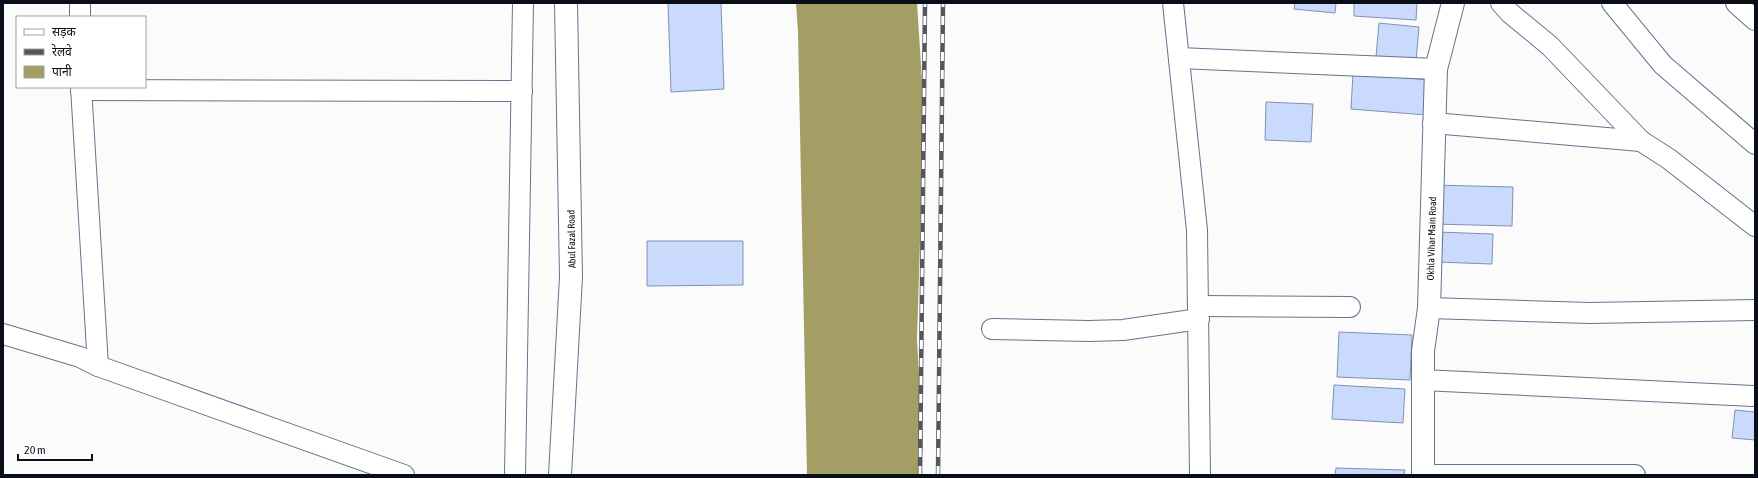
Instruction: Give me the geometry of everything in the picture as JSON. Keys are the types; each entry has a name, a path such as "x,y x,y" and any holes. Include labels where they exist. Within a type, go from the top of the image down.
{"street":[{"path":"80,3 80,16"},
{"path":"516,475 524,3"},
{"name":"Abul Fazal Road","path":"560,475 571,277 566,3"},
{"path":"1173,3 1197,230 1200,475"},
{"name":"Okhla Vihar Main Road","path":"1423,475 1423,380 1424,351 1429,308 1433,123 1436,70 1453,3"},
{"path":"1501,3 1510,13 1550,46 1641,141 1669,159 1755,226"},
{"path":"1612,3 1663,65 1755,144"},
{"path":"1736,3 1755,20"},
{"path":"1179,58 1436,70"},
{"path":"98,366 81,88 522,91"},
{"path":"1433,123 1641,141"},
{"path":"992,329 1089,331 1123,330 1199,312 1350,307"},
{"path":"1429,308 1590,313 1755,310"},
{"path":"3,334 80,357 98,366 404,475"},
{"path":"1423,380 1753,396"},
{"path":"1436,475 1635,475"}],"water":[{"path":"796,3 917,3 924,112 917,339 923,445 919,475 807,475 798,32"}],"building":[{"path":"668,3 721,3 724,89 671,92"},
{"path":"1295,3 1336,3 1335,13 1294,9"},
{"path":"1354,3 1417,3 1416,20 1354,16"},
{"path":"1379,23 1419,27 1416,61 1376,57"},
{"path":"1353,73 1429,80 1426,115 1351,109"},
{"path":"1266,102 1313,104 1311,142 1265,140"},
{"path":"1433,185 1513,187 1512,226 1433,224"},
{"path":"1437,232 1493,234 1492,264 1436,262"},
{"path":"647,241 743,241 743,285 647,286"},
{"path":"1339,332 1412,335 1410,380 1337,377"},
{"path":"1334,385 1405,389 1403,423 1332,419"},
{"path":"1735,410 1755,412 1755,440 1732,438"},
{"path":"1336,468 1405,470 1404,475 1335,475"}],"railway":[{"path":"920,475 925,3"},
{"path":"938,475 943,3"}]}
